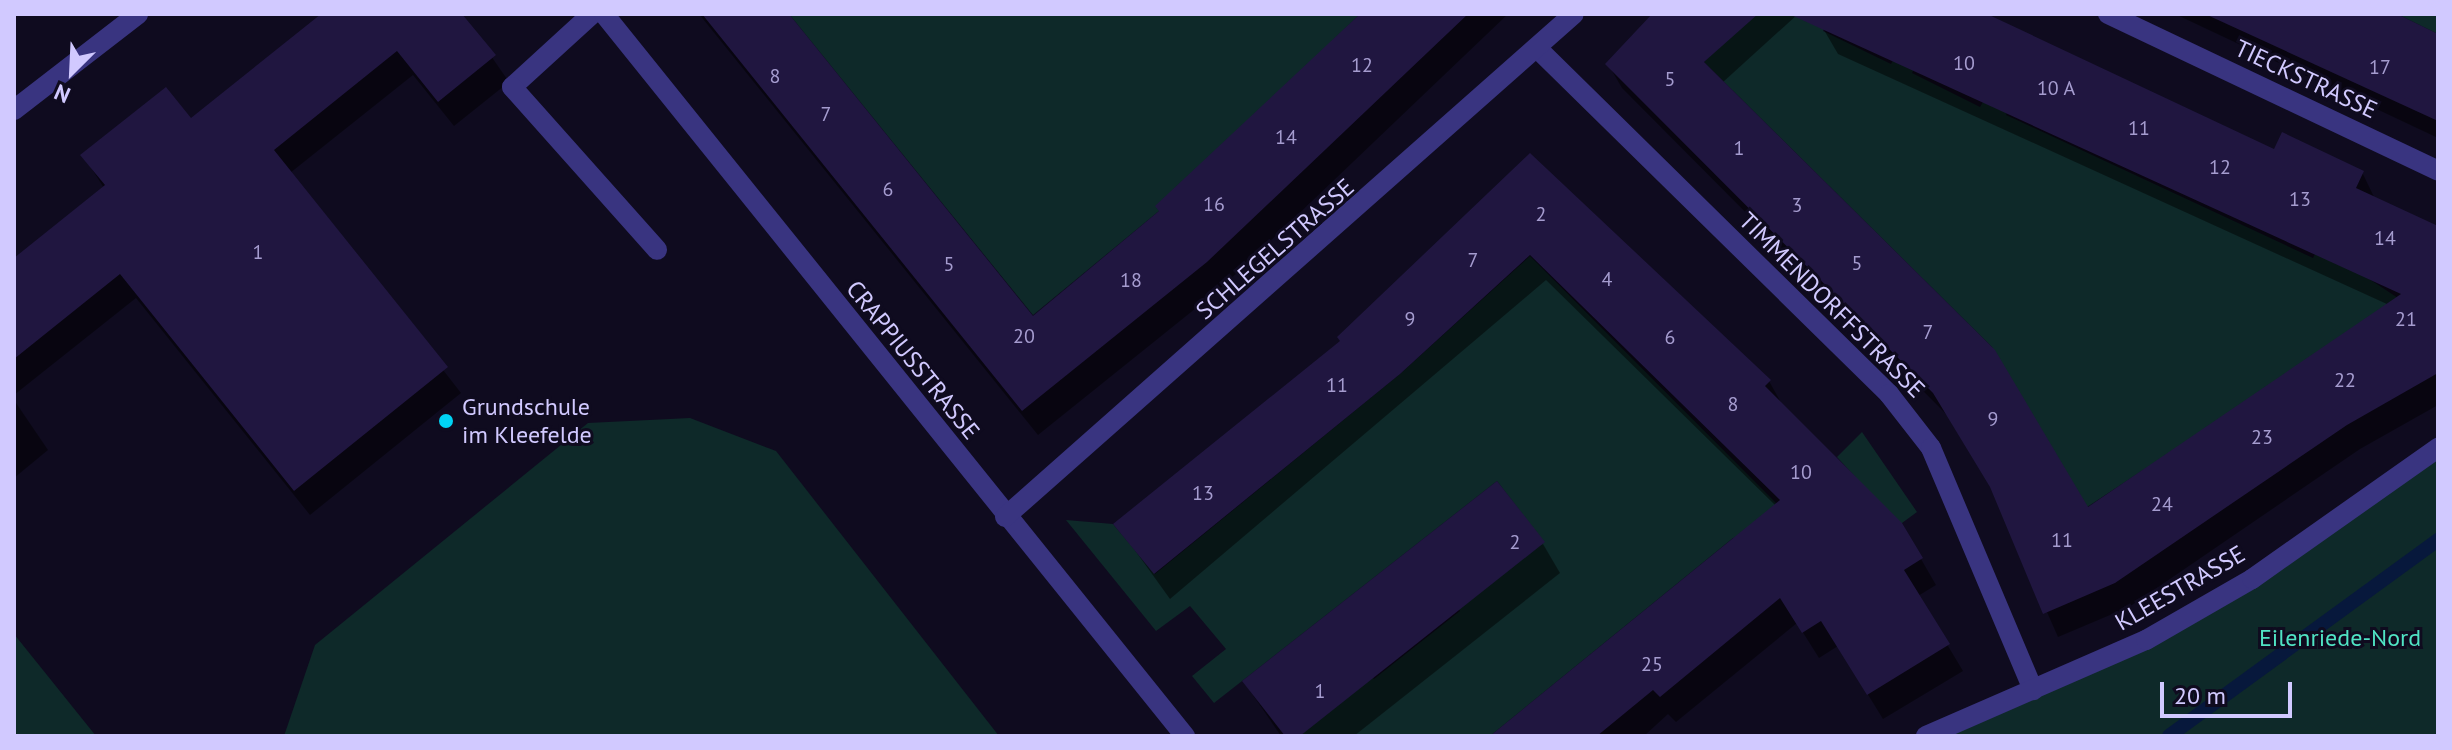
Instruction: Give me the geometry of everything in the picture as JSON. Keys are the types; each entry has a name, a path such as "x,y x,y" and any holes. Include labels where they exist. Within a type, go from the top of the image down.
{"street":[{"path":"14,110 138,14"},
{"path":"592,14 512,87 657,250"},
{"name":"CRAPPIUSSTRASSE","path":"604,14 1005,517 1185,736"},
{"name":"SCHLEGELSTRASSE","path":"1005,517 1539,50 1574,14"},
{"name":"TIECKSTRASSE","path":"2108,14 2438,171"},
{"name":"TIMMENDORFFSTRASSE","path":"1539,50 1889,394 1931,448 2033,690"},
{"name":"KLEESTRASSE","path":"1926,736 2146,640 2252,579 2438,448"}],"green space":[{"path":"789,14 1360,14 1159,211 1033,315"},
{"path":"1755,14 1814,14 1827,20 1823,31 1891,64 1896,55 1916,65 1912,73 1980,107 1986,97 2009,107 2006,115 2313,258 2319,246 2401,300 2081,511 1992,347 1704,62"},
{"path":"2397,14 2438,14 2438,34"},
{"path":"1530,256 1802,529 1859,481 1837,457 1862,432 1917,512 1902,523 1733,538 1490,736 1300,736 1368,672 1374,679 1460,611 1454,602 1544,542 1497,481 1214,703 1192,676 1226,649 1190,606 1156,631 1066,520 1113,524 1155,574 1400,374"},
{"path":"690,418 776,451 999,736 284,736 315,645 588,423"},
{"name":"Eilenriede-Nord","path":"2438,448 2438,736 1926,736 2146,640"},
{"path":"14,634 96,736 14,736"}],"building":[{"path":"321,14 462,14 496,55 438,102 397,51 274,150 448,367 294,491 120,274 14,359 14,258 105,185 80,155 166,87 191,118"},
{"path":"702,14 789,14 1033,316 1159,211 1155,206 1360,14 1468,14 1207,262 1022,411"},
{"path":"1652,14 1758,14 1704,62 1995,350 2088,507 2401,294 1789,14 1987,14 2274,149 2282,132 2364,171 2356,188 2438,226 2438,373 2347,425 2115,583 2043,614 1990,487 1933,393 1605,64"},
{"path":"2205,14 2397,14 2438,34 2438,121"},
{"path":"1530,153 1771,380 1765,386 1902,523 1923,558 1904,570 1950,644 1867,695 1821,621 1802,633 1780,598 1660,697 1653,690 1597,736 1490,736 1780,500 1530,255 1400,374 1154,574 1113,524 1340,341 1337,337"},
{"path":"1497,481 1545,542 1300,736 1285,736 1242,681"}],"waterway":[{"path":"2169,736 2438,540"}],"place":[{"name":"Grundschule im Kleefelde","path":"446,421"}]}
